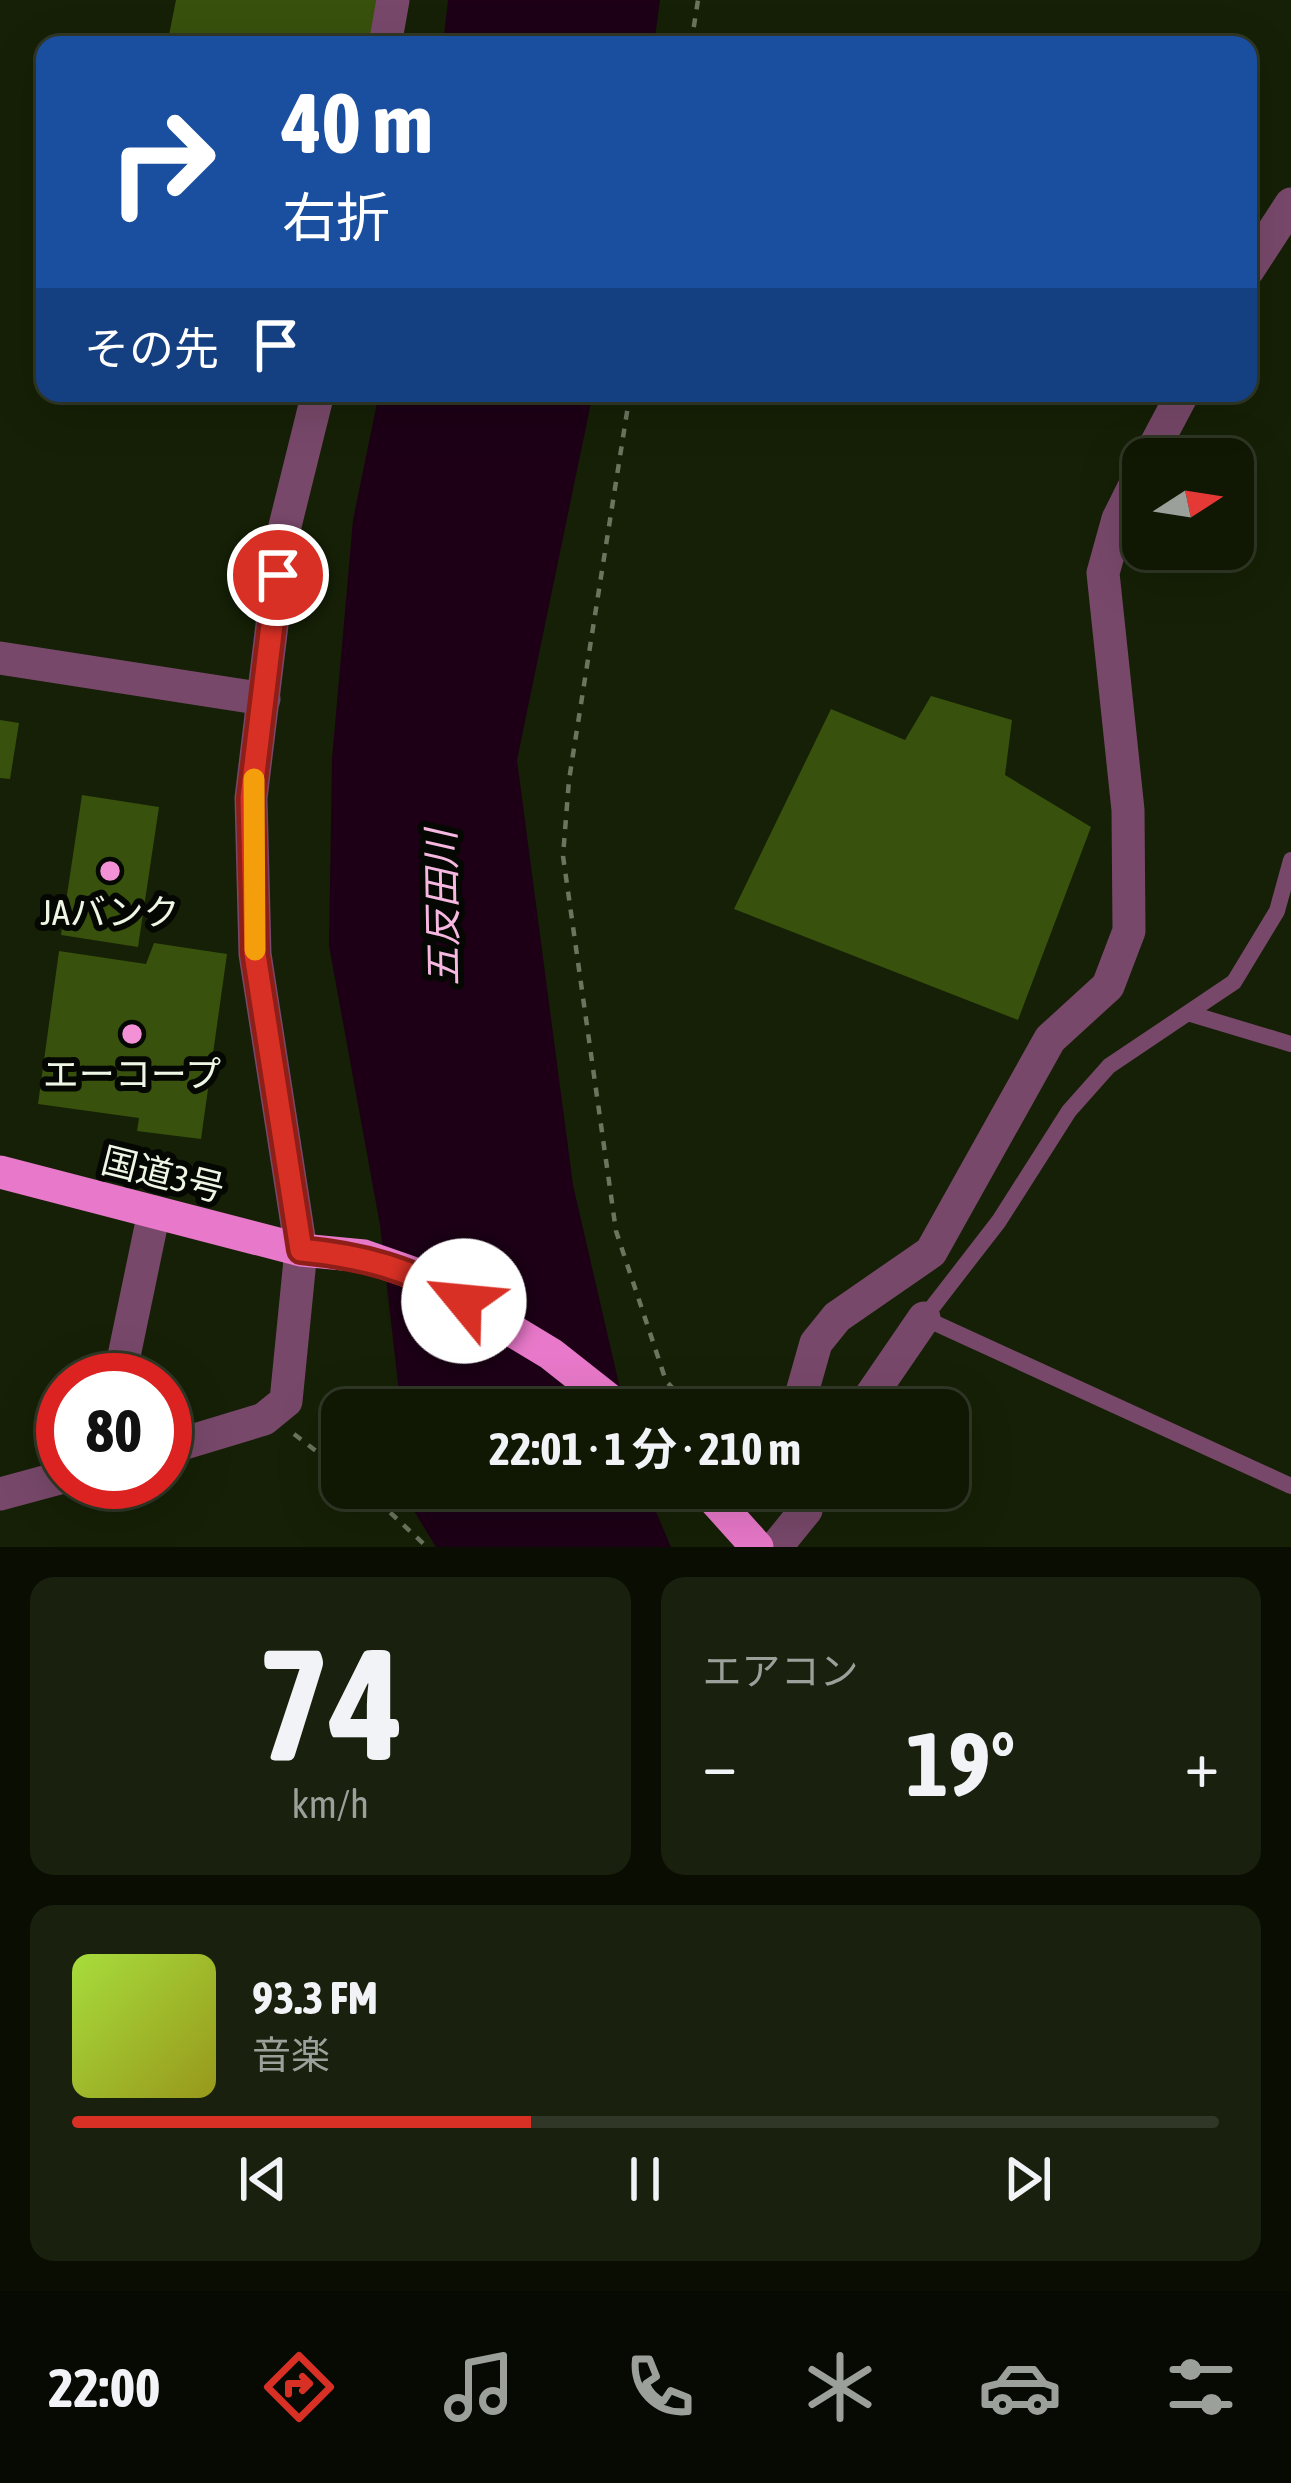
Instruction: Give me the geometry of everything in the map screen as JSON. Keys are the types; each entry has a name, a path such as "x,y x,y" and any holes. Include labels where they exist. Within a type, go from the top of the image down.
{"highway":[{"name":"国道3号","path":"0,1172 301,1250 364,1256 424,1276 551,1354 595,1389"},
{"path":"723,1509 757,1547"}],"street":[{"path":"387,36 393,0"},
{"path":"1257,256 1291,204"},
{"path":"192,1440 269,1415 286,1401 301,1250 255,954 251,798 283,534 316,402"},
{"path":"1159,438 1178,402"},
{"path":"803,1389 816,1343 837,1317 931,1252 1050,1039 1108,986 1129,931 1128,810 1103,573 1122,511"},
{"path":"0,658 264,699"},
{"path":"125,1353 154,1212"},
{"path":"875,1389 924,1318"},
{"path":"0,1494 36,1484"},
{"path":"776,1547 800,1509"}],"lane":[{"path":"1291,860 1277,911 1234,982 1109,1066 1069,1111 999,1221 924,1318 1291,1486"},
{"path":"1191,1014 1291,1044"}],"path":[{"path":"692,36 698,0"},
{"path":"630,402 569,780 563,856 616,1231 666,1381 673,1389"},
{"path":"269,1415 321,1455"},
{"path":"386,1509 427,1547"}],"water":[{"path":"448,0 660,0 655,36 444,36"},
{"name":"五反田川","path":"377,402 591,402 517,760 573,1185 620,1389 399,1389 380,1225 329,946 332,759 353,520"},
{"path":"655,1509 671,1547 436,1547 414,1511"}],"building":[{"path":"176,0 384,0 376,36 169,36"},
{"path":"931,696 1012,720 1005,775 1091,827 1018,1020 734,909 831,709 905,740"},
{"path":"0,720 19,723 10,779 0,778"},
{"name":"JAバンク","path":"82,795 159,807 138,947 61,935"},
{"name":"エーコープ","path":"154,943 227,954 201,1139 137,1131 139,1118 38,1104 59,951 146,964"}],"slow traffic":[{"path":"254,779 255,950"}],"place":[{"name":"JAバンク","path":"110,871"},
{"name":"エーコープ","path":"132,1034"}],"route":[{"path":"278,575 251,798 255,954 301,1250 364,1256 424,1276 464,1301"}]}
